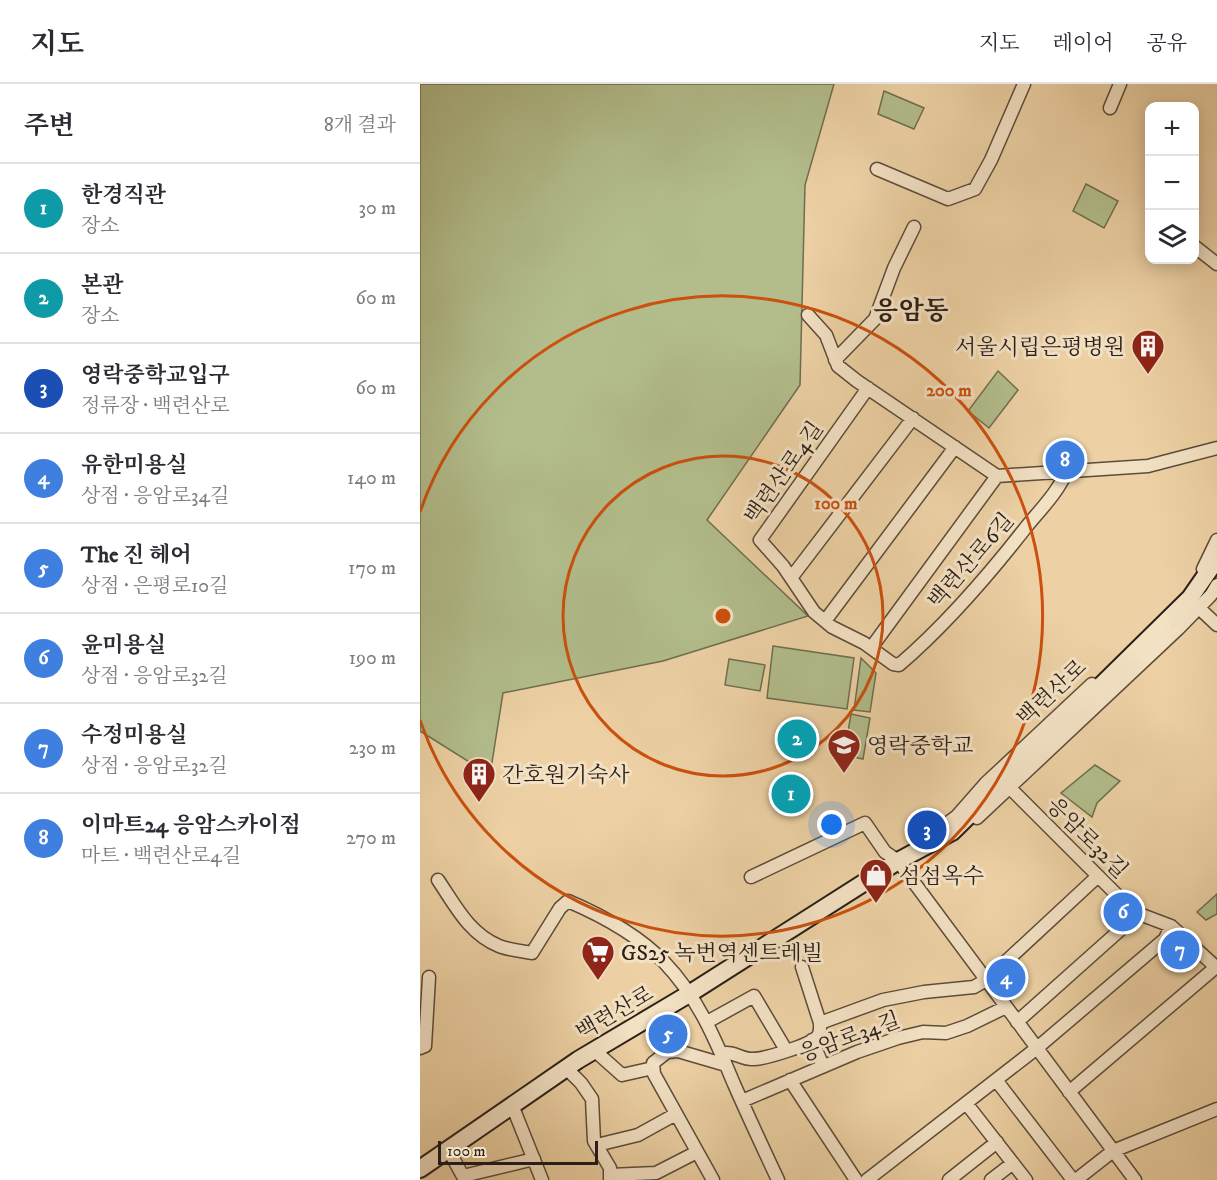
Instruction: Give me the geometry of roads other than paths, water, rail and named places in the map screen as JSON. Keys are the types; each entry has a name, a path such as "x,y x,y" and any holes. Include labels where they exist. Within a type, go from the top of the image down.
{"main road":[{"name":"백련산로","path":"420,1169 594,1050 689,994 898,861 952,832 1190,598 1217,559"}],"street":[{"path":"877,169 948,199 975,189 991,160 1024,84"},
{"path":"1110,108 1120,84"},
{"path":"835,360 875,319 894,268 914,227"},
{"path":"1199,250 1217,264"},
{"path":"808,315 826,335 838,366 997,476 1148,466 1217,448"},
{"name":"백련산로4길","path":"868,388 760,540 783,566 814,612 832,627 871,648 893,664"},
{"path":"791,578 913,418"},
{"path":"825,621 955,447"},
{"name":"백련산로6길","path":"893,664 898,665 930,638 1005,554 1059,486 1067,470"},
{"path":"871,648 997,476"},
{"name":"백련산로","path":"898,861 957,816 986,783 1142,638 1190,588 1202,572 1217,540"},
{"name":"백련산로","path":"898,861 949,843 1091,713 1198,608 1217,585"},
{"path":"1198,608 1217,625"},
{"name":"응암로32길","path":"1010,788 1134,912 1171,926 1216,968"},
{"path":"751,877 865,823 885,852 898,861 1135,1180"},
{"name":"응암로34길","path":"802,967 820,1023 883,1000 924,992 974,987 986,980 1098,876"},
{"path":"438,880 464,920 480,935 500,946 532,953 568,901 589,910 625,931 664,962 707,1022 778,1180"},
{"path":"1017,1022 1138,914"},
{"path":"875,1178 1037,1048 1165,939 1171,926"},
{"path":"1069,1092 1216,968"},
{"path":"420,1047 424,1046 429,977"},
{"path":"707,1022 754,996 786,1050"},
{"name":"응암로34길","path":"742,1101 857,1052 922,1032 946,1033 967,1026 1006,1007"},
{"path":"724,1059 729,1052 750,1059 786,1050 817,1037 820,1023"},
{"path":"812,1040 823,1066"},
{"path":"594,1050 622,1075 653,1068"},
{"path":"713,1180 654,1074 653,1063 667,1052 678,1051 724,1059"},
{"path":"566,1068 581,1083 592,1099 592,1116 597,1145 609,1168 610,1177 656,1173 697,1152"},
{"path":"790,1080 856,1180"},
{"path":"996,1080 1074,1180 1113,1150 1217,1109"},
{"path":"966,1103 1026,1180"},
{"path":"512,1105 542,1180"},
{"path":"597,1145 638,1135 676,1114"},
{"path":"949,1180 997,1142"},
{"path":"448,1149 464,1178 534,1159"},
{"path":"991,1180 1013,1163"}],"place":[{"name":"서울시립은평병원","path":"1148,375"},
{"name":"이마트24 응암스카이점","path":"1065,460"},
{"name":"본관","path":"797,739"},
{"name":"영락중학교","path":"844,774"},
{"name":"한경직관","path":"791,794"},
{"name":"간호원기숙사","path":"479,803"},
{"name":"영락중학교입구","path":"927,830"},
{"name":"섬섬옥수","path":"876,904"},
{"name":"윤미용실","path":"1123,912"},
{"name":"수정미용실","path":"1180,950"},
{"name":"유한미용실","path":"1006,978"},
{"name":"GS25 녹번역센트레빌","path":"598,981"},
{"name":"The 진 헤어","path":"668,1034"}],"district":[{"name":"응암동","path":"911,310"}]}
